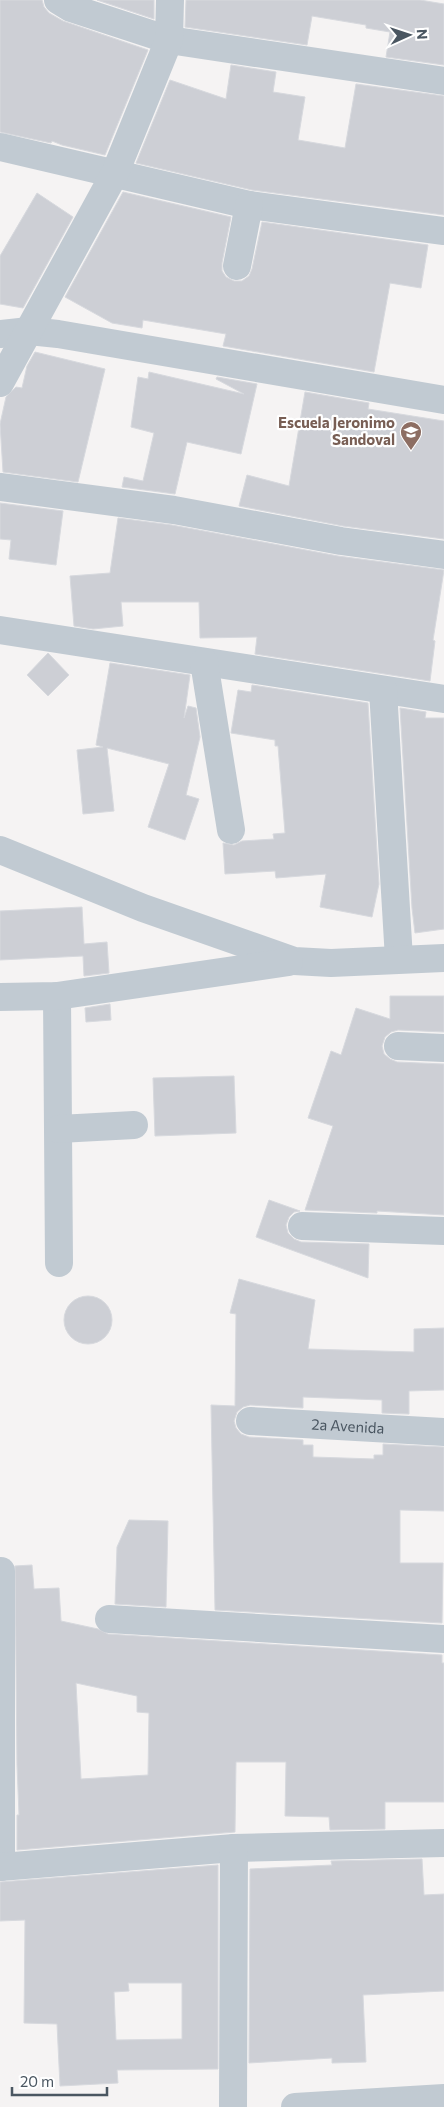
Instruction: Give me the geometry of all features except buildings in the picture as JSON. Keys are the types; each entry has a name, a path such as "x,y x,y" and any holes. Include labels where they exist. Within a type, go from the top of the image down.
{"street":[{"path":"58,0 72,8 169,40 444,81"},
{"path":"0,383 115,173 169,40 170,0"},
{"path":"0,147 249,205 444,231"},
{"path":"237,266 249,205"},
{"path":"0,334 29,331 58,334 444,400"},
{"path":"0,487 174,510 341,541 444,555"},
{"path":"0,630 444,699"},
{"path":"204,662 232,830"},
{"path":"383,690 399,959"},
{"path":"0,850 143,908 294,961"},
{"path":"0,997 57,996 294,961 331,963 444,958"},
{"path":"57,996 59,1263"},
{"path":"398,1046 444,1048"},
{"path":"59,1129 134,1125"},
{"path":"302,1226 444,1231"},
{"name":"2a Avenida","path":"250,1421 444,1432"},
{"path":"1,1571 0,1867 234,1848 444,1843"},
{"path":"108,1619 444,1639"},
{"path":"233,2107 234,1848"},
{"path":"295,2107 444,2098"}],"place":[{"name":"Escuela Jeronimo Sandoval","path":"411,451"}]}
